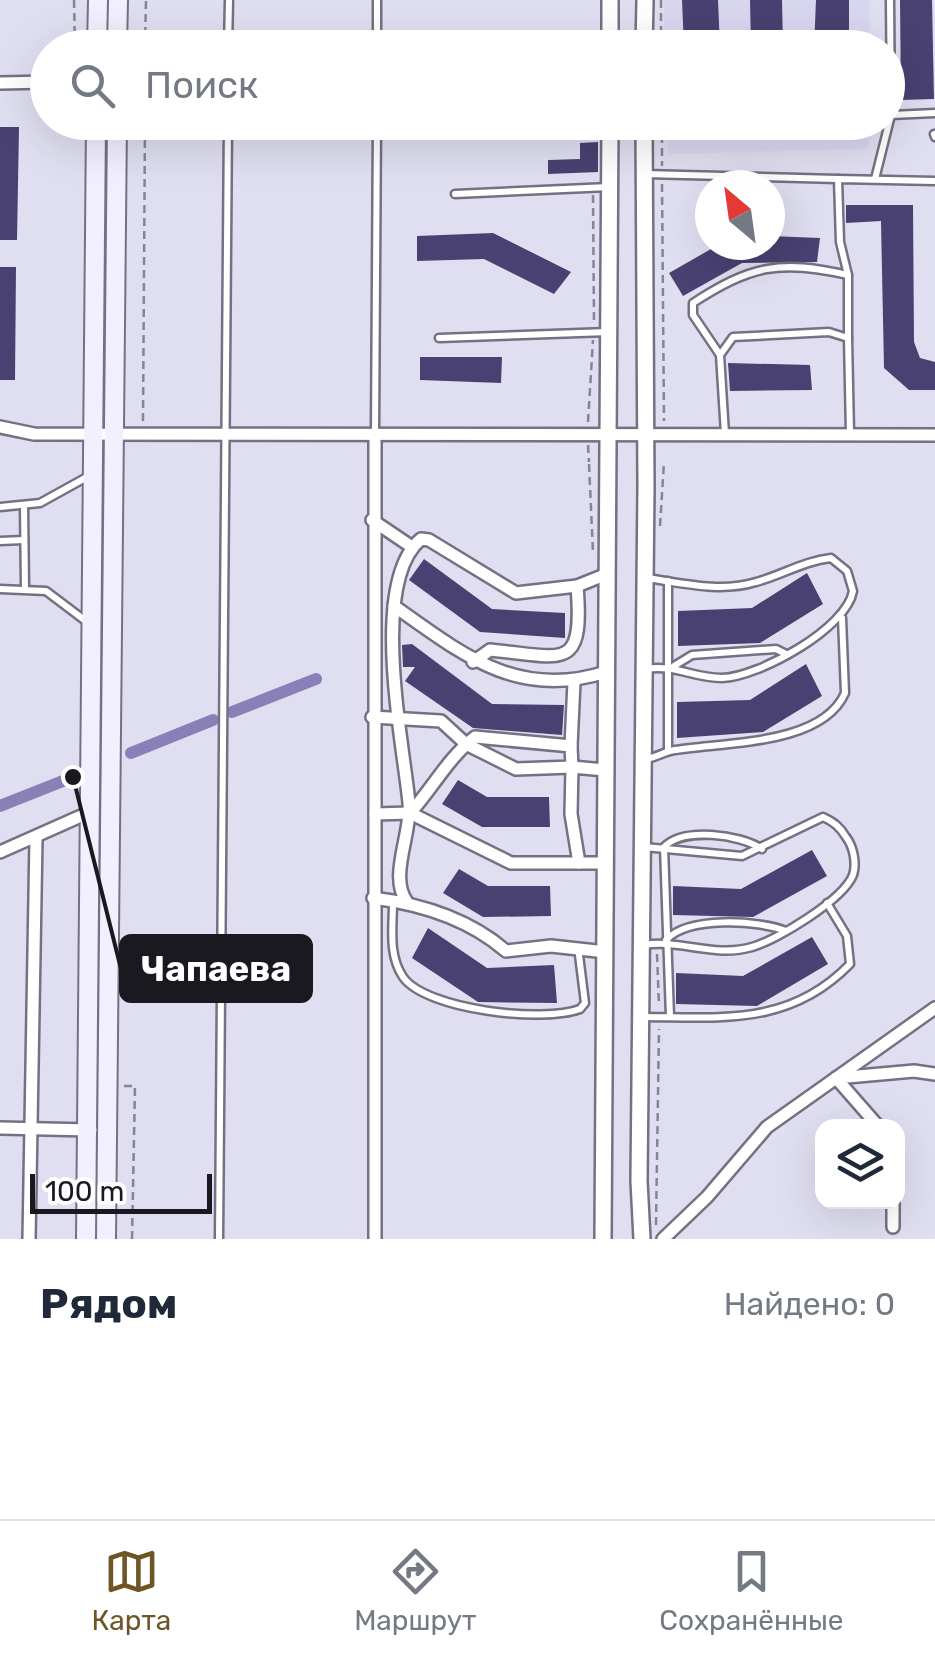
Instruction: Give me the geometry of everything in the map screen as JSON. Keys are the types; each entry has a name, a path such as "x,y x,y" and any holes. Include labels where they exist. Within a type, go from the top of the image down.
{"main road":[{"path":"117,30 118,0"},
{"path":"97,1 97,30"},
{"path":"86,1239 96,140"},
{"path":"106,1239 117,140"}],"street":[{"path":"610,0 610,30"},
{"path":"644,30 645,0"},
{"path":"0,83 30,82"},
{"path":"603,1239 607,436 601,331 610,140"},
{"path":"642,1239 644,140"},
{"path":"0,427 34,434 935,435"},
{"path":"375,433 375,1239"},
{"path":"372,520 412,547"},
{"path":"406,902 399,886 410,814 394,606 412,547 422,538 429,540 516,594 577,586 607,574"},
{"path":"473,662 490,650 553,656 571,650 578,643 580,626 577,586"},
{"path":"394,606 473,662 538,682 574,682 606,672"},
{"path":"574,682 572,814 579,864"},
{"path":"372,716 441,721 466,744 516,769 605,770"},
{"path":"410,814 429,784 475,737 572,746"},
{"path":"0,852 90,812"},
{"path":"375,814 410,814 511,863 605,863"},
{"path":"29,1239 36,838"},
{"path":"374,898 406,902 482,930 506,951 578,946 606,952"},
{"path":"662,1239 707,1197 767,1126 889,1036 935,1008"},
{"path":"836,1078 914,1071 935,1074"},
{"path":"836,1078 872,1119"},
{"path":"0,1128 108,1129"},
{"path":"893,1227 894,1209"}],"lane":[{"path":"228,30 229,0"},
{"path":"376,30 377,0"},
{"path":"890,0 890,30"},
{"path":"905,114 935,113"},
{"path":"219,1239 228,140"},
{"path":"375,433 377,140"},
{"path":"875,179 884,140"},
{"path":"643,174 935,181"},
{"path":"838,179 840,242 848,275 850,434"},
{"path":"455,194 610,187"},
{"path":"726,435 720,355 693,315 692,303 750,269 848,275"},
{"path":"439,338 601,331"},
{"path":"720,355 733,337 829,332 848,338"},
{"path":"0,507 24,506 93,474"},
{"path":"24,506 25,588"},
{"path":"0,541 24,540"},
{"path":"645,578 711,588 753,584 811,560 830,558 847,571 854,591 842,618 845,694 828,713 777,740 668,750"},
{"path":"644,759 663,756 668,750 668,581"},
{"path":"0,589 46,592 92,626"},
{"path":"671,666 690,674 721,678 752,674 842,618"},
{"path":"643,669 671,666 692,654 776,649 786,654"},
{"path":"642,847 726,856 762,848 815,819 835,822 850,842 853,875 827,903 786,931 750,948 723,951 684,949 665,941"},
{"path":"664,847 676,839 716,837 744,839 762,848"},
{"path":"664,847 670,1017"},
{"path":"392,900 393,958 405,980 421,992 476,1007 506,1014 580,1009 584,1003 578,946"},
{"path":"640,1017 760,1016 802,1001 850,964 850,950 840,919 827,903"},
{"path":"642,945 665,941 681,928 698,926 773,926 786,931"}],"path":[{"path":"74,0 75,30"},
{"path":"146,0 146,30"},
{"path":"661,0 661,30"},
{"path":"143,434 145,140"},
{"path":"646,462 664,462 662,140"},
{"path":"592,185 601,331 588,436 589,464 607,464"},
{"path":"108,1086 135,1086 132,1239"}],"shaded area":[{"path":"664,0 870,0 869,30 665,30"},
{"path":"668,140 868,140 868,149 668,154"}],"building":[{"path":"682,0 718,0 719,30 683,30"},
{"path":"750,0 782,0 783,30 751,30"},
{"path":"816,0 849,0 849,30 815,30"},
{"path":"900,0 932,0 934,99 905,100 905,30 900,30"},
{"path":"0,127 19,127 17,240 0,240"},
{"path":"598,142 598,172 548,174 548,160 580,159 580,143"},
{"path":"846,205 913,205 914,342 920,358 935,362 935,390 909,390 884,368 881,221 846,223"},
{"path":"493,233 571,272 554,294 484,259 417,261 417,236"},
{"path":"785,237 820,238 817,262 742,263 683,296 669,273 695,258 785,260"},
{"path":"0,267 16,267 15,380 0,380"},
{"path":"420,357 502,357 501,383 420,380"},
{"path":"728,363 810,365 812,390 730,391"},
{"path":"424,559 492,609 565,613 565,638 480,632 409,580"},
{"path":"807,573 823,604 760,643 678,646 678,611 752,608"},
{"path":"412,644 492,704 564,705 562,735 473,728 405,681 415,667 403,667 402,645"},
{"path":"806,664 822,696 763,732 677,738 677,702 750,700"},
{"path":"458,780 487,797 549,797 550,827 482,827 442,804"},
{"path":"812,850 827,876 753,917 673,915 673,886 741,889"},
{"path":"459,869 488,886 550,886 551,916 483,917 443,893"},
{"path":"428,928 487,968 554,965 557,1003 478,1002 412,958"},
{"path":"812,937 828,964 757,1006 676,1004 676,973 743,976"}],"waterway":[{"path":"232,712 316,679"},
{"path":"131,753 213,720"},
{"path":"0,806 73,777"}],"place":[{"name":"Чапаева","path":"73,777"}]}
